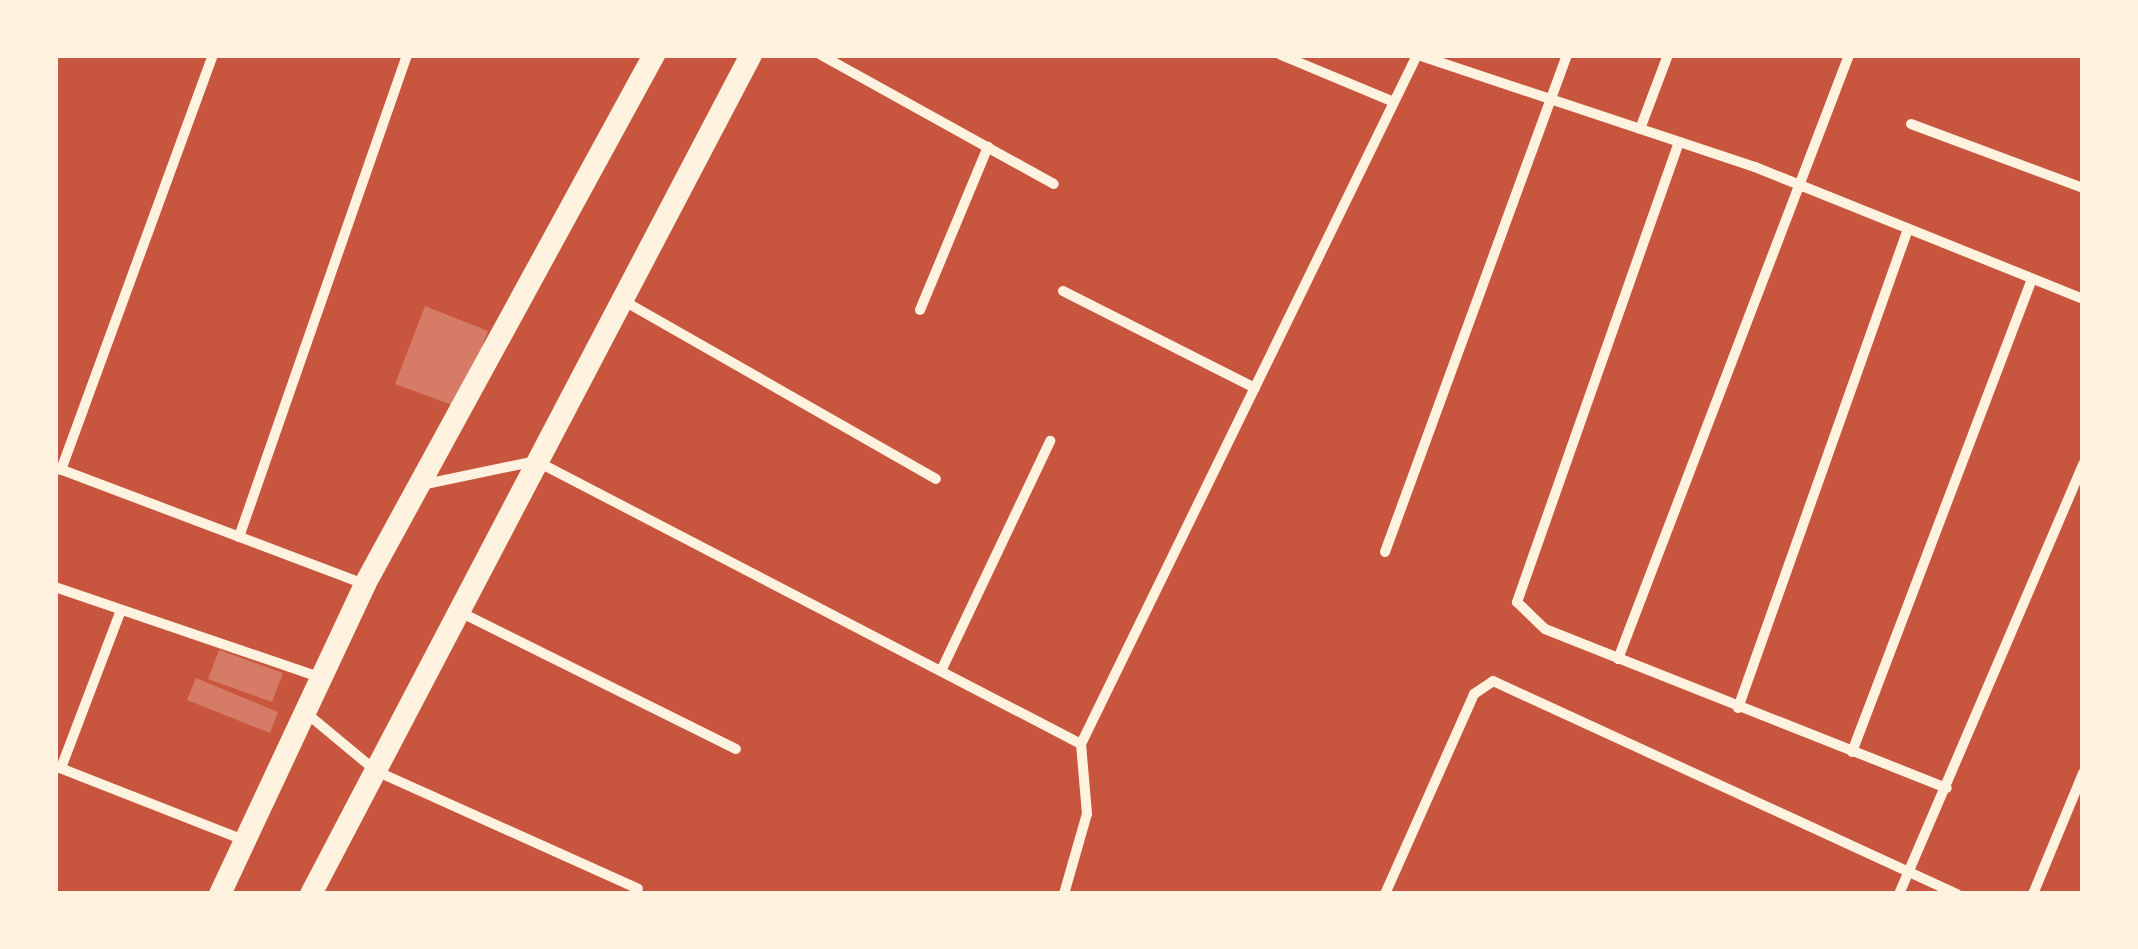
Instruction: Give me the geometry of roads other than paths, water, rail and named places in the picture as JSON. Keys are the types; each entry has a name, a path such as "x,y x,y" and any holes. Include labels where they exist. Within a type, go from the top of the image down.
{"main road":[{"path":"220,894 365,584 654,55"},
{"path":"311,894 751,55"}],"street":[{"path":"213,55 58,469 365,584"},
{"path":"239,537 407,55"},
{"path":"821,55 1054,184"},
{"path":"1281,55 1394,102"},
{"path":"1064,894 1087,814 1081,744 1417,55 1439,58 1798,184 2083,299"},
{"path":"1385,552 1568,55"},
{"path":"1640,128 1668,55"},
{"path":"1618,659 1849,55"},
{"path":"1911,124 2083,188"},
{"path":"1680,142 1517,602 1545,629 1947,788"},
{"path":"920,310 988,148"},
{"path":"1738,708 1908,229"},
{"path":"1852,752 2032,278"},
{"path":"1063,291 1254,388"},
{"path":"624,301 936,479"},
{"path":"941,672 1050,441"},
{"path":"420,486 536,462 1081,744"},
{"path":"1900,894 2083,464"},
{"path":"55,587 320,678"},
{"path":"121,610 58,767 244,840"},
{"path":"460,612 736,750"},
{"path":"1384,894 1474,694 1482,682 1492,681 1957,894"},
{"path":"304,711 376,771 638,889"},
{"path":"2033,894 2083,774"}]}
